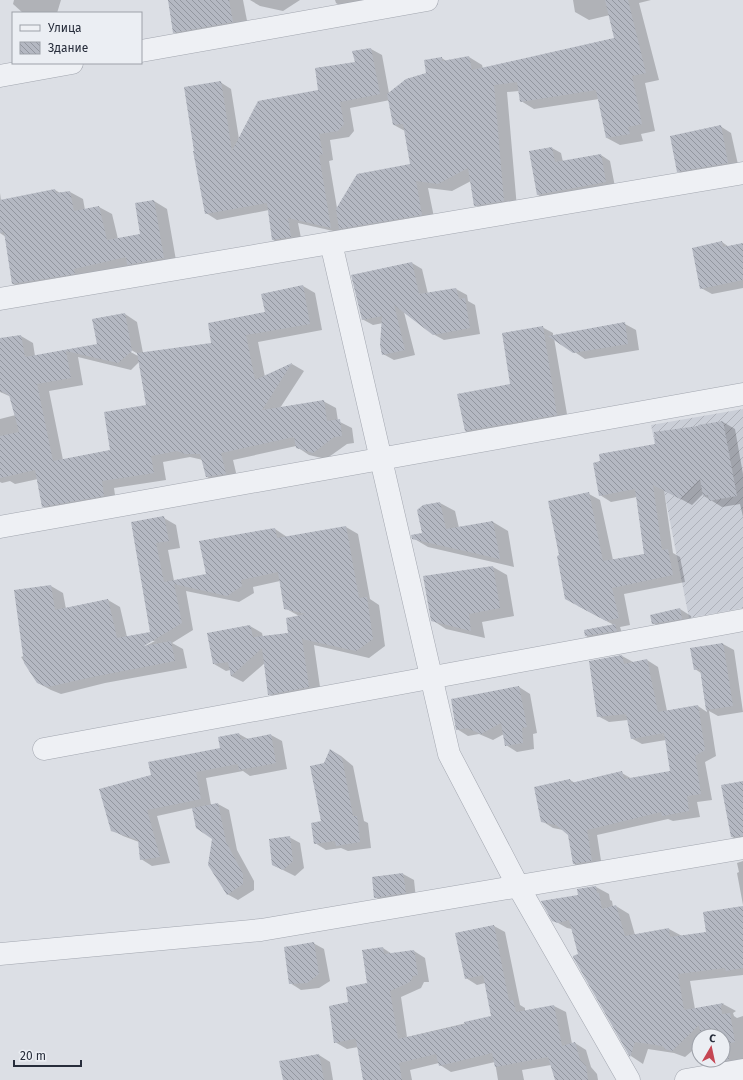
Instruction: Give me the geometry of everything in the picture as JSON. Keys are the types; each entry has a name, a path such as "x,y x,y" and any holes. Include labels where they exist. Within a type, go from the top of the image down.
{"street":[{"path":"142,51 427,0"},
{"path":"0,76 66,64"},
{"path":"0,299 743,173"},
{"path":"331,243 449,754 518,886 629,1080"},
{"path":"0,527 743,394"},
{"path":"44,749 743,620"},
{"path":"0,954 261,930 743,848"},
{"path":"686,1080 743,1070"}],"shaded area":[{"path":"743,409 743,608 689,618 651,425"}],"building":[{"path":"168,0 229,0 233,22 173,33"},
{"path":"605,0 628,0 646,73 632,76 642,124 628,127 630,134 606,138 596,90 520,102 517,82 494,85 504,201 474,206 468,168 438,184 416,181 422,215 339,229 336,209 357,174 410,164 403,124 393,125 387,94 406,79 426,73 424,60 442,57 442,61 469,56 472,70 614,38"},
{"path":"371,48 380,94 340,102 344,124 338,131 319,134 323,154 319,155 331,228 288,218 291,237 272,240 267,203 205,214 193,151 184,87 221,81 232,151 258,101 318,90 315,68 355,62 352,51"},
{"path":"721,125 728,163 677,172 670,136"},
{"path":"552,147 555,162 601,154 606,182 537,195 529,151"},
{"path":"55,189 56,193 70,191 74,211 99,206 107,240 140,234 135,203 154,200 164,258 127,265 126,257 74,269 75,274 12,284 4,232 0,233 0,200"},
{"path":"722,241 723,247 743,243 743,280 700,289 692,248"},
{"path":"412,262 419,294 456,288 459,299 465,298 470,328 433,335 394,305 405,350 382,355 380,345 382,316 362,320 351,275"},
{"path":"303,285 310,324 246,335 255,380 292,363 262,410 324,400 327,421 340,419 342,436 334,437 313,453 296,448 294,437 221,453 226,474 206,477 200,454 185,454 177,451 151,456 154,473 102,481 104,496 42,507 35,470 0,478 0,436 19,432 9,395 0,391 0,338 21,335 25,357 97,344 92,319 125,313 132,351 118,363 66,351 71,378 37,384 53,461 110,450 104,412 146,405 137,353 211,343 208,323 265,312 261,294"},
{"path":"625,322 628,344 573,353 548,336"},
{"path":"543,326 557,415 465,431 457,394 510,384 502,333"},
{"path":"723,421 737,496 709,501 708,495 703,496 700,479 680,499 653,485 662,550 668,549 673,575 612,588 619,618 606,621 565,599 557,556 559,555 548,501 589,492 603,561 644,554 635,489 599,496 593,463 600,461 599,454 655,444 654,432"},
{"path":"440,502 446,529 493,521 500,559 412,539 411,535 422,533 417,510 423,505"},
{"path":"164,516 169,541 156,543 164,582 206,574 199,541 275,528 277,538 346,526 359,598 367,597 373,639 356,651 302,639 309,687 268,695 262,648 231,676 228,662 213,664 207,633 250,625 253,637 288,633 286,618 306,614 284,609 278,572 241,580 242,586 227,596 174,584 182,623 144,646 171,641 175,661 48,687 37,683 24,663 14,590 51,585 55,610 108,599 117,638 150,632 131,522"},
{"path":"493,566 500,608 469,614 471,631 431,621 423,576"},
{"path":"680,608 682,619 652,624 650,615"},
{"path":"615,624 617,631 585,636 584,630"},
{"path":"723,643 733,706 706,710 700,669 694,670 690,648"},
{"path":"622,655 624,664 647,659 658,712 698,705 705,750 695,756 701,794 687,796 689,811 662,816 661,812 587,830 592,861 573,864 568,835 556,825 541,822 534,787 570,779 571,783 622,771 624,779 670,771 664,733 631,739 626,714 597,717 589,661"},
{"path":"519,686 527,727 522,728 523,743 505,746 501,723 481,734 467,728 456,730 451,699"},
{"path":"239,733 241,740 271,734 276,763 239,770 238,764 196,772 201,799 147,810 160,857 140,860 138,840 111,831 99,789 151,775 148,762 220,748 218,737"},
{"path":"330,749 342,758 353,816 357,816 360,842 336,846 335,841 314,844 311,823 321,821 310,766 324,763"},
{"path":"743,781 743,836 731,837 721,785"},
{"path":"218,803 226,842 243,874 243,884 227,895 208,865 212,839 196,828 192,808"},
{"path":"290,836 293,861 283,870 272,865 269,839"},
{"path":"403,873 406,893 374,898 372,877"},
{"path":"596,886 602,909 616,905 625,936 669,928 670,937 706,932 703,912 743,906 743,968 726,971 725,968 678,974 684,1010 724,1003 721,1006 722,1014 730,1013 735,1042 731,1043 731,1028 700,1028 699,1025 696,1028 691,1028 691,1033 672,1051 665,1049 663,1046 635,1042 630,1057 573,957 578,954 569,920 558,923 552,921 541,901 578,895 577,889"},
{"path":"494,925 509,1001 513,1000 516,1012 554,1005 562,1046 575,1042 580,1060 586,1066 588,1080 555,1080 548,1057 495,1067 492,1053 439,1066 436,1054 399,1063 402,1080 363,1080 356,1040 354,1039 334,1043 329,1006 348,1002 346,987 367,983 362,950 383,947 384,954 414,950 418,975 413,976 410,982 390,991 398,1039 465,1024 464,1022 491,1016 483,975 465,979 455,933"},
{"path":"314,942 319,974 307,983 289,984 284,947"},
{"path":"319,1054 324,1080 283,1080 279,1061"}]}
